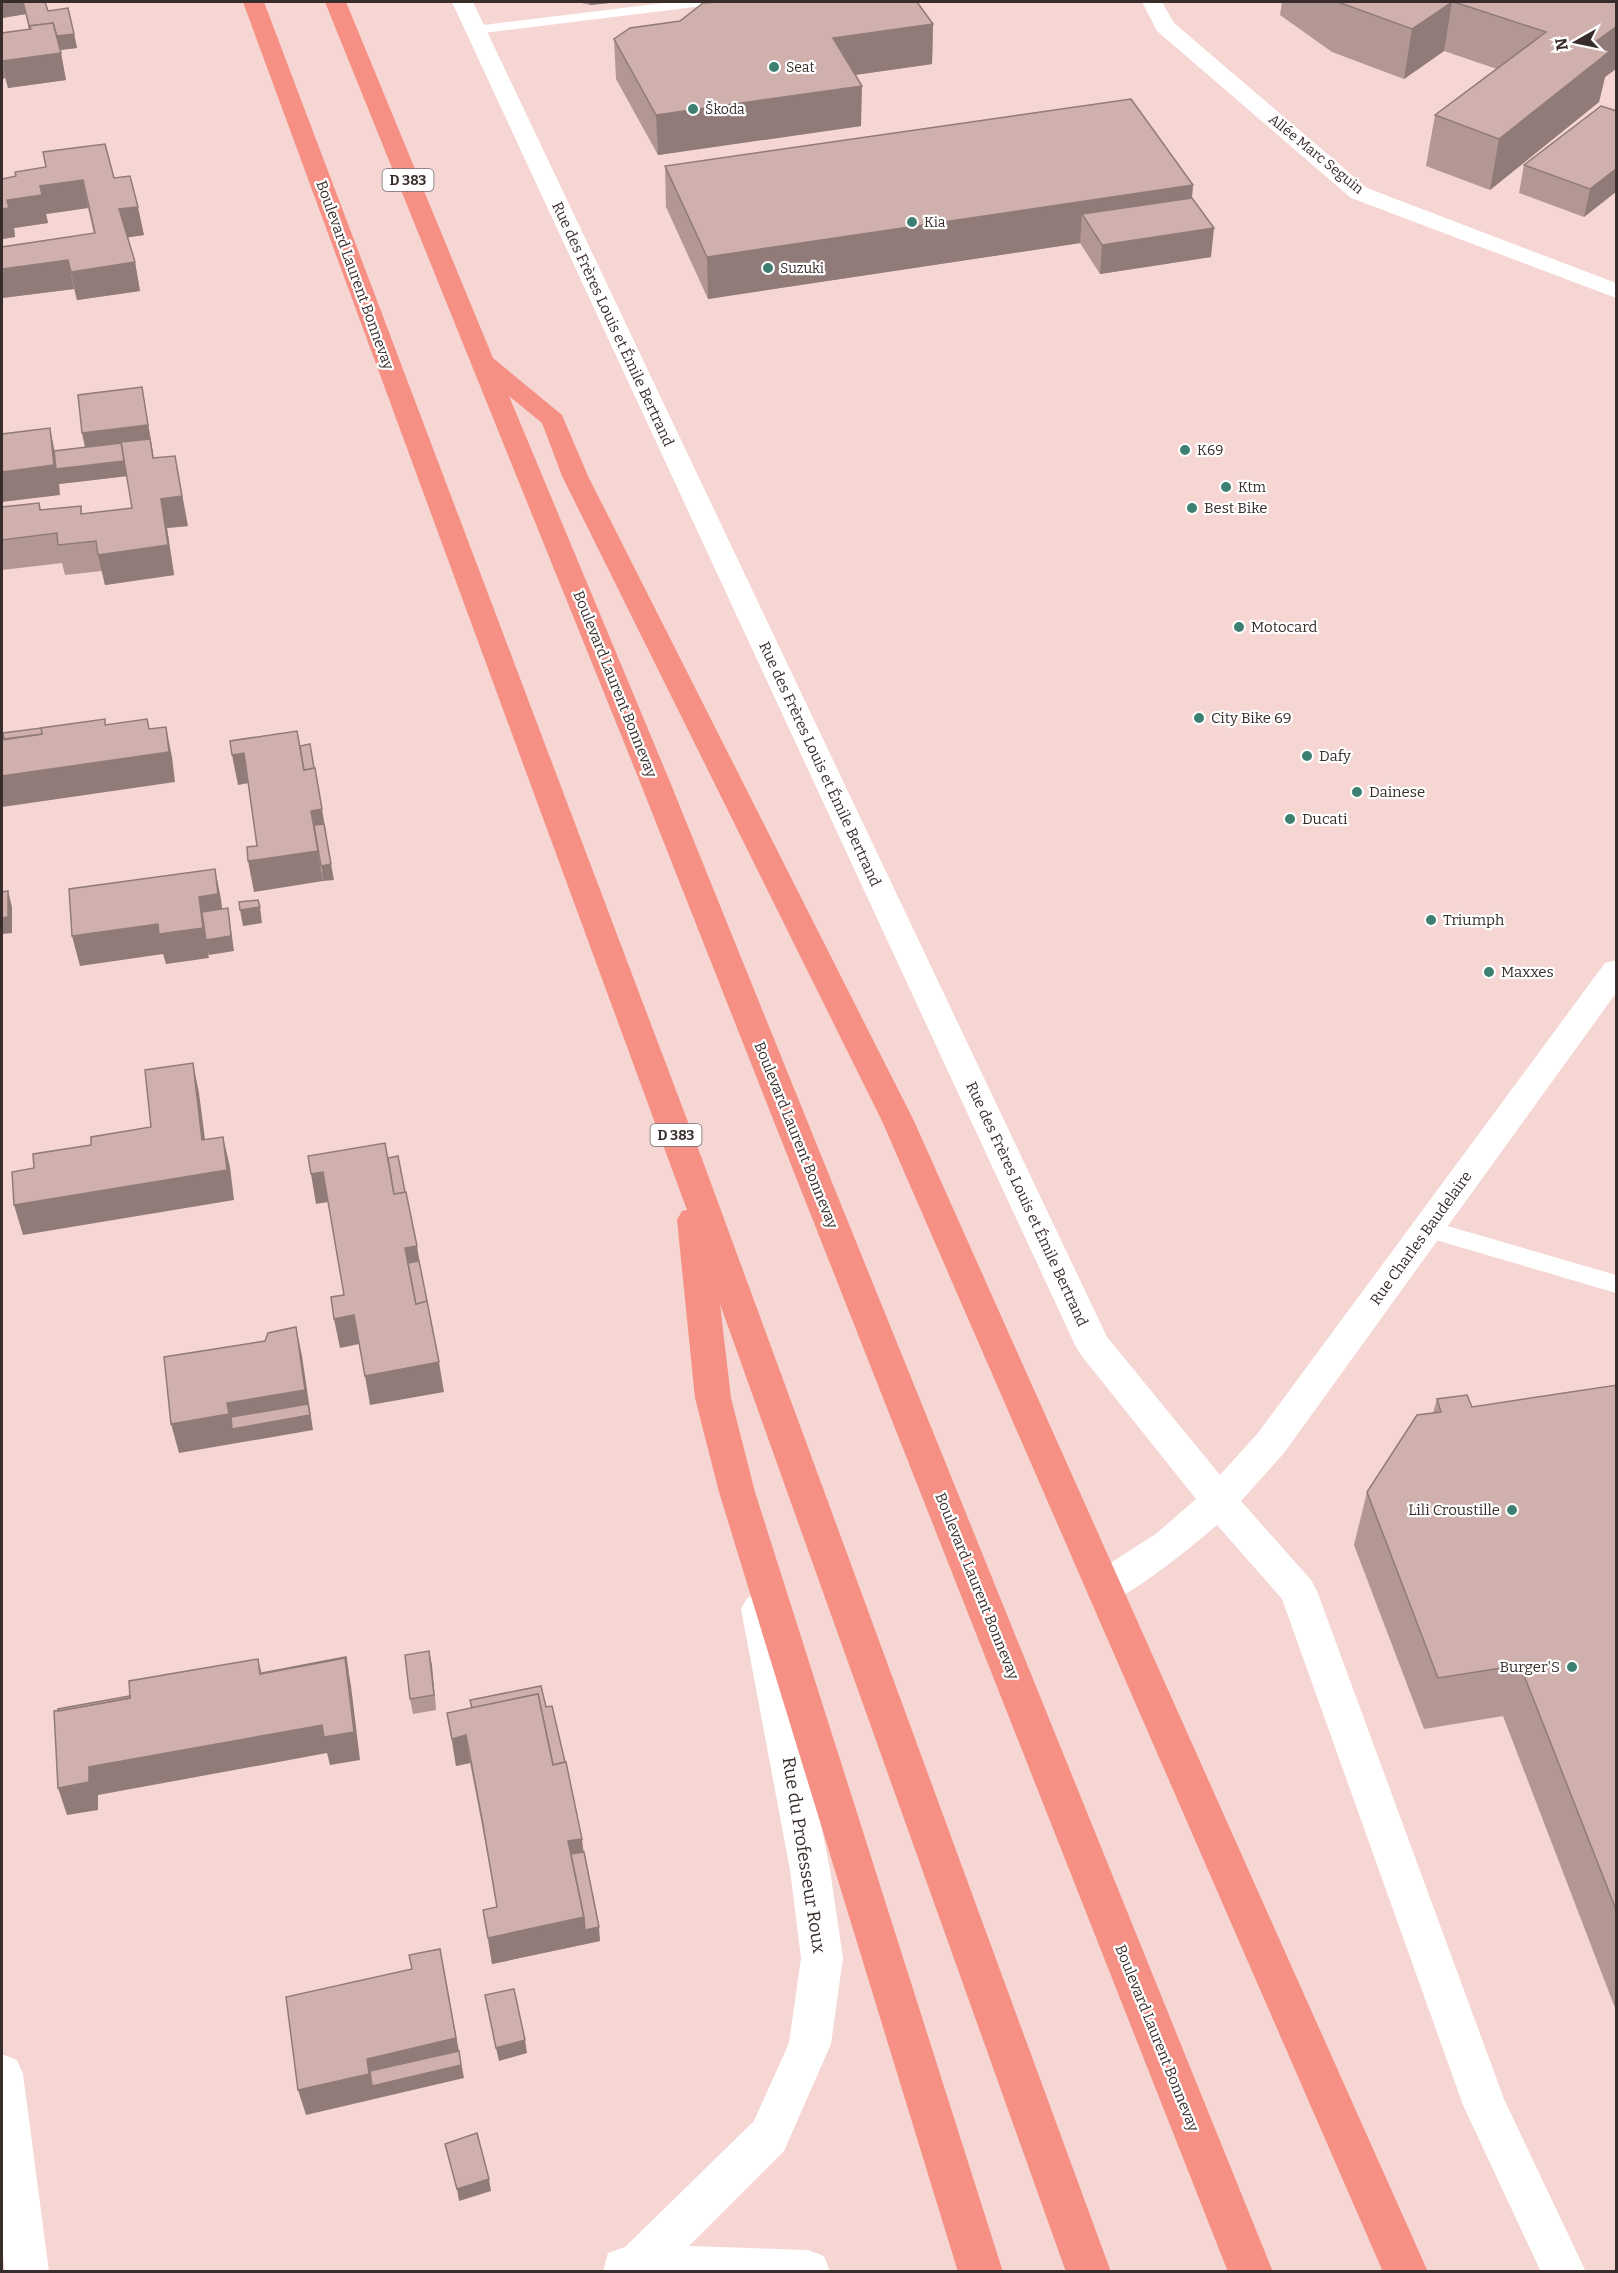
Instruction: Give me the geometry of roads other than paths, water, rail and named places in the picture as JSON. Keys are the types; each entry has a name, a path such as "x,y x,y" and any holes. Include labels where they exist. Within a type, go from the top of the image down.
{"highway":[{"name":"Boulevard Laurent Bonnevay","path":"253,2 688,1167 1089,2271"},
{"name":"Boulevard Laurent Bonnevay","path":"335,2 658,788 1251,2271"},
{"path":"481,359 553,420 575,476 898,1121 1406,2271"},
{"path":"688,1167 713,1398 737,1492 981,2271"}],"street":[{"name":"Rue des Frères Louis et Émile Bertrand","path":"462,2 1093,1346 1220,1501 1298,1591 1485,2105 1564,2271"},
{"name":"Allée Marc Seguin","path":"1152,2 1165,26 1359,193 1617,291"},
{"name":"Rue Charles Baudelaire","path":"1105,1586 1170,1544 1220,1501 1271,1443 1617,971"},
{"name":"Rue du Professeur Roux","path":"627,2269 769,2136 810,2044 822,1958 810,1870 737,1492"},
{"path":"2,2074 27,2271"},
{"name":"Rue du Professeur Roux","path":"627,2269 808,2271"}],"lane":[{"path":"476,30 703,2"},
{"path":"1427,1230 1617,1284"}],"place":[{"name":"Seat","path":"774,67"},
{"name":"Škoda","path":"693,109"},
{"name":"Kia","path":"912,222"},
{"name":"Suzuki","path":"768,268"},
{"name":"K69","path":"1185,450"},
{"name":"Ktm","path":"1226,487"},
{"name":"Best Bike","path":"1192,508"},
{"name":"Motocard","path":"1239,627"},
{"name":"City Bike 69","path":"1199,718"},
{"name":"Dafy","path":"1307,756"},
{"name":"Dainese","path":"1357,792"},
{"name":"Ducati","path":"1290,819"},
{"name":"Triumph","path":"1431,920"},
{"name":"Maxxes","path":"1489,972"},
{"name":"Lili Croustille","path":"1512,1510"},
{"name":"Burger'S","path":"1572,1667"}]}
